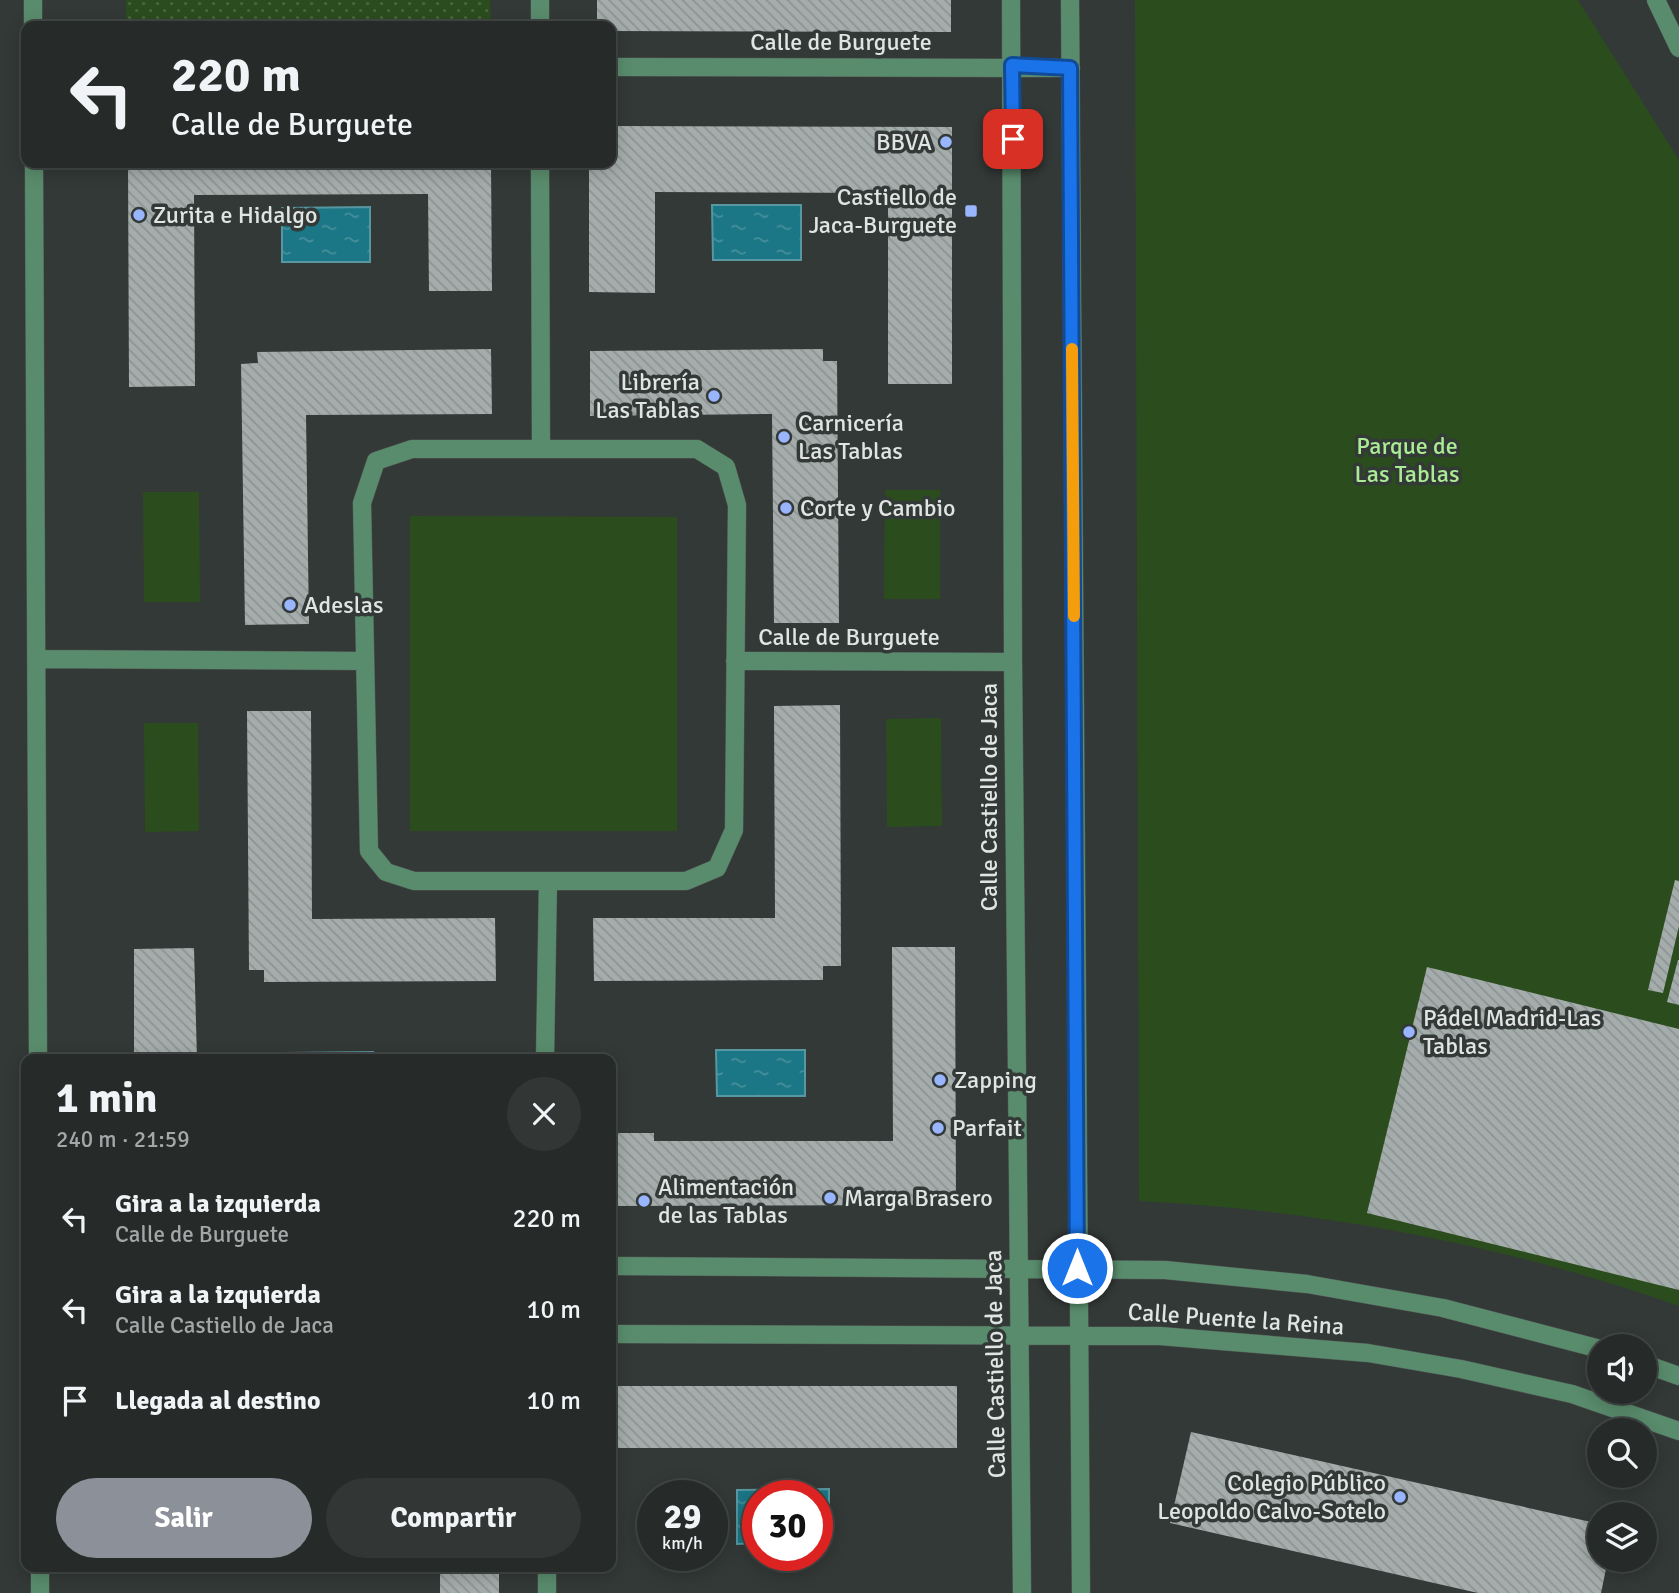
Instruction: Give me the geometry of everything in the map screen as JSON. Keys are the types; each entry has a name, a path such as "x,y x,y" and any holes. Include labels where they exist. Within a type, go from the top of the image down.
{"street":[{"path":"33,0 33,21"},
{"path":"540,0 540,21"},
{"name":"Calle Castiello de Jaca","path":"1011,0 1017,1334 1022,1593"},
{"path":"1070,0 1081,1593"},
{"path":"1656,0 1679,48"},
{"name":"Calle de Burguete","path":"616,67 1012,65 1070,68"},
{"path":"34,168 38,1054"},
{"path":"540,168 541,449"},
{"name":"Calle de Burguete","path":"365,661 362,503 376,461 411,449 697,449 726,467 737,505 736,661 1013,662"},
{"path":"37,659 365,661 369,851 386,872 414,881 687,881 717,868 734,830 736,661"},
{"path":"545,1054 548,881"},
{"name":"Calle Puente la Reina","path":"616,1266 1165,1270 1307,1283 1443,1308 1587,1346"},
{"name":"Calle Puente la Reina","path":"616,1334 1160,1336 1368,1353 1461,1369 1572,1394 1679,1431"},
{"path":"1657,1368 1679,1376"},
{"path":"40,1572 40,1593"},
{"path":"547,1572 547,1593"}],"green space":[{"path":"126,0 490,0 491,21 126,21"},
{"name":"Parque de Las Tablas","path":"1135,0 1578,0 1679,160 1679,1306 1547,1265 1413,1234 1276,1213 1139,1201"},
{"path":"885,490 940,490 940,599 884,599"},
{"path":"143,492 199,492 200,602 144,602"},
{"path":"410,516 677,517 677,831 410,831"},
{"path":"941,718 942,826 887,827 886,719"},
{"path":"144,723 198,723 199,831 145,832"}],"water":[{"path":"712,205 801,205 801,260 713,260"},
{"path":"370,207 370,262 282,262 282,208"},
{"path":"716,1050 805,1050 805,1096 717,1096"},
{"path":"373,1052 373,1054 284,1054"},
{"path":"737,1490 742,1490 742,1544 737,1544"}],"building":[{"path":"597,0 951,0 951,32 616,31 616,21 597,21"},
{"path":"616,126 952,127 952,384 888,384 888,193 655,192 655,293 589,292 589,168 616,168"},
{"path":"128,168 491,168 492,291 429,291 428,194 194,195 195,386 129,387"},
{"path":"491,349 492,414 306,415 309,624 245,625 241,364 258,363 257,352"},
{"path":"823,349 823,361 837,361 839,623 774,623 772,414 590,416 590,351"},
{"path":"840,705 841,966 823,966 823,980 594,981 593,918 775,918 774,706"},
{"path":"247,711 311,711 312,919 495,918 496,981 264,982 264,970 249,970"},
{"path":"1675,880 1679,881 1679,926 1663,993 1648,990"},
{"path":"892,947 955,947 956,1205 616,1206 616,1133 654,1133 654,1141 893,1141"},
{"path":"194,948 197,1054 134,1054 134,949"},
{"path":"1679,960 1679,1005 1667,1002"},
{"path":"1427,967 1679,1029 1679,1290 1367,1213"},
{"path":"616,1386 957,1386 957,1448 616,1448"},
{"path":"1191,1432 1587,1521 1587,1572 1605,1572 1601,1593 1478,1593 1170,1523"},
{"path":"440,1572 499,1572 499,1593 440,1593"}],"slow traffic":[{"path":"1072,349 1074,616"}],"place":[{"name":"BBVA","path":"946,142"},
{"name":"Castiello de Jaca-Burguete","path":"971,211"},
{"name":"Zurita e Hidalgo","path":"139,215"},
{"name":"Librería Las Tablas","path":"714,396"},
{"name":"Carnicería Las Tablas","path":"784,437"},
{"name":"Corte y Cambio","path":"786,508"},
{"name":"Adeslas","path":"290,605"},
{"name":"Pádel Madrid-Las Tablas","path":"1409,1032"},
{"name":"Zapping","path":"940,1080"},
{"name":"Parfait","path":"938,1128"},
{"name":"Marga Brasero","path":"830,1198"},
{"name":"Alimentación de las Tablas","path":"644,1201"},
{"name":"Colegio Público Leopoldo Calvo-Sotelo","path":"1400,1497"}],"route":[{"path":"1013,139 1012,65 1070,68 1077,1268"}]}
